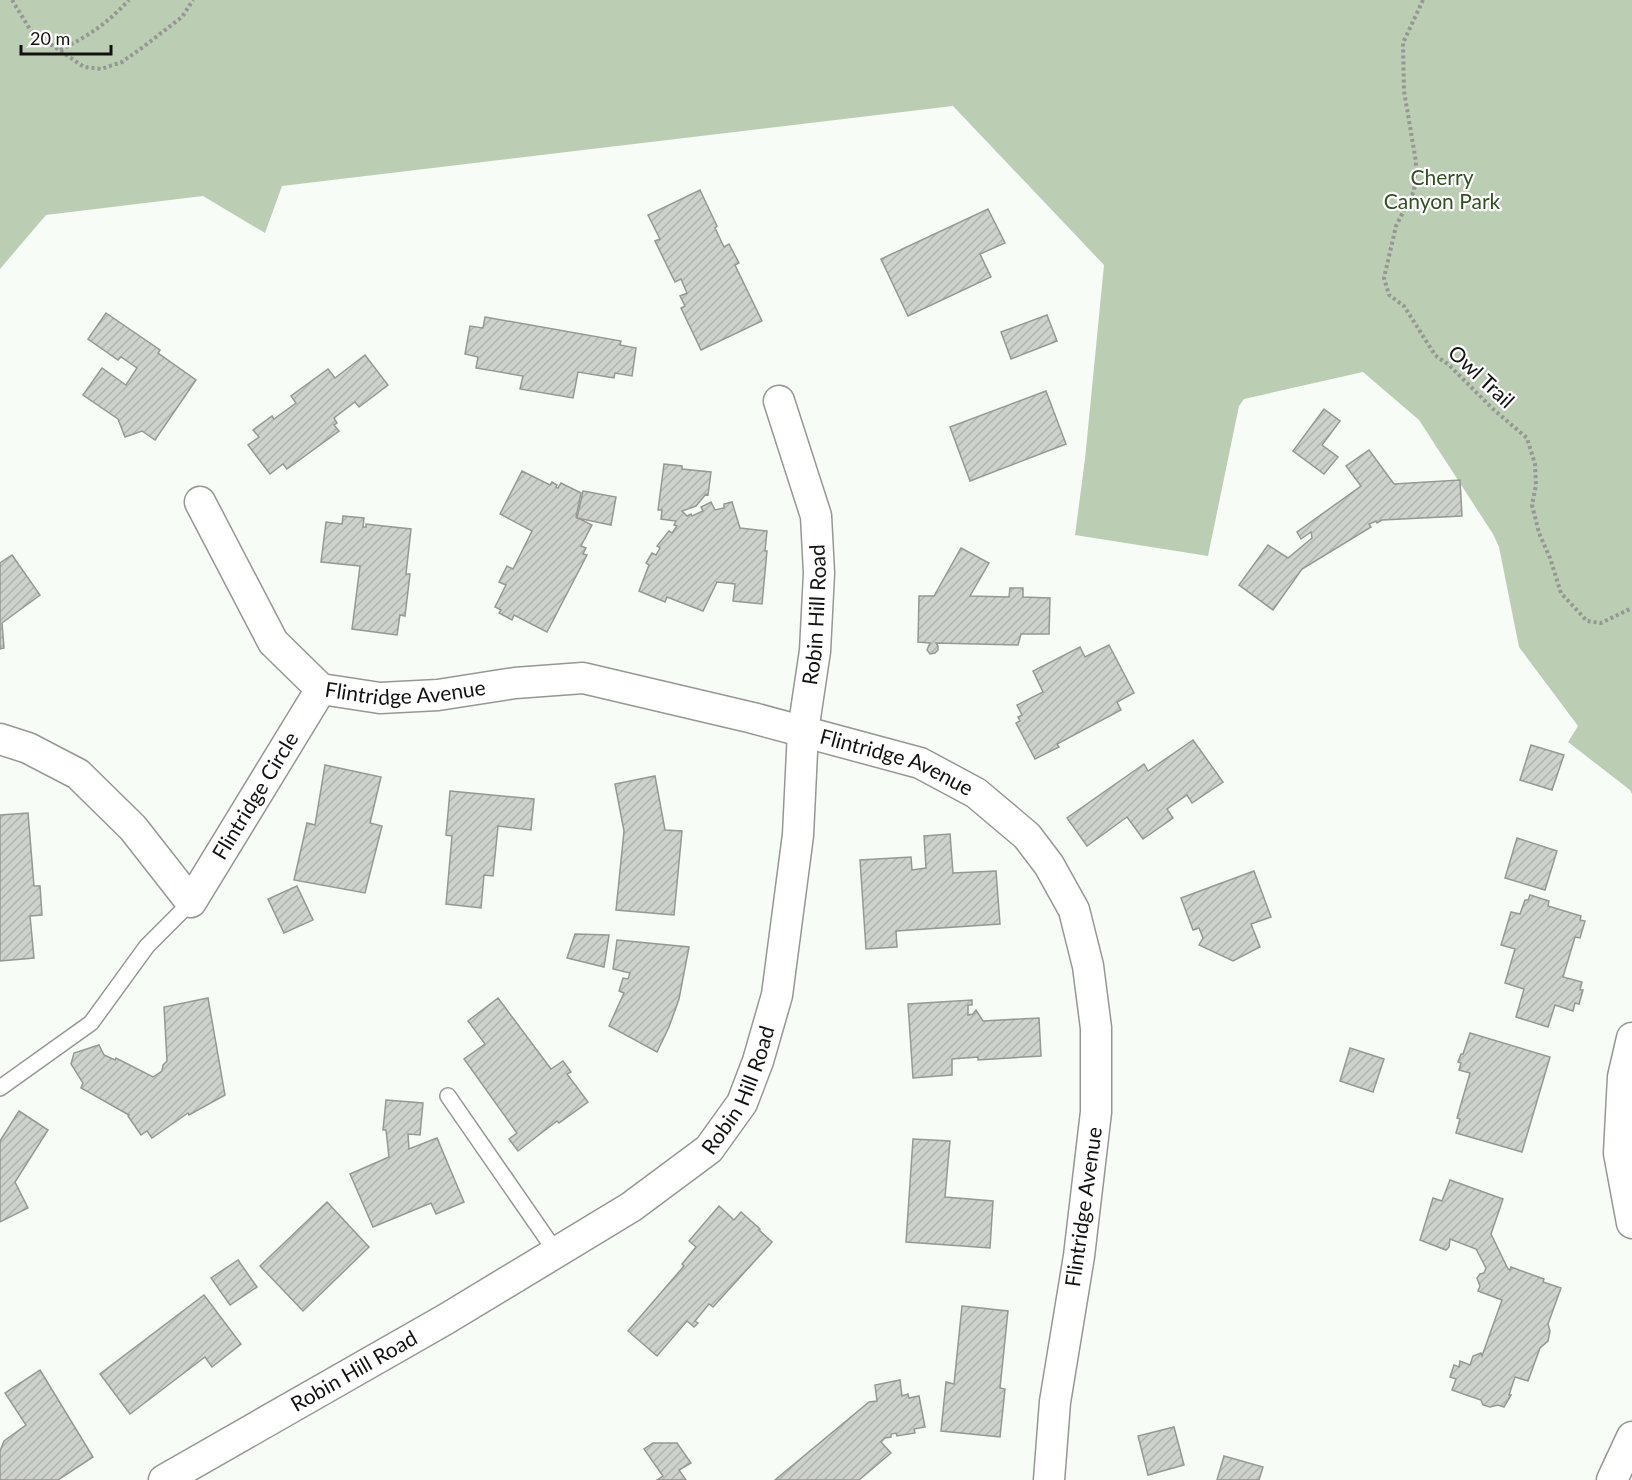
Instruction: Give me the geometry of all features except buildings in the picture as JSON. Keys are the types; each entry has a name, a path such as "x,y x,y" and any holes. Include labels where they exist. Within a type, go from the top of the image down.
{"street":[{"name":"Robin Hill Road","path":"164,1480 446,1319 631,1207 709,1149 742,1103 758,1061 777,995 798,835 803,731 815,651 819,573 816,516 779,401"},
{"name":"Flintridge Avenue","path":"200,502 273,642 321,689 380,698 438,695 515,683 584,678 803,731 920,763 976,793 1027,836 1049,865 1074,910 1088,966 1096,1028 1096,1112 1079,1256 1056,1401 1049,1480"},
{"name":"Flintridge Circle","path":"191,902 321,689"},
{"path":"0,739 28,748 78,774 133,828 191,902"},
{"path":"1632,1038 1623,1077 1619,1153 1632,1223"},
{"path":"1612,1480 1632,1437"}],"lane":[{"path":"0,1088 91,1023 147,946 191,902"},
{"path":"448,1096 556,1252"}],"path":[{"path":"12,0 31,31 84,67 101,69 122,62 182,17 193,0"},
{"path":"60,50 90,35 129,0"},
{"name":"Owl Trail","path":"1423,0 1403,43 1404,91 1416,162 1414,191 1396,226 1384,278 1389,295 1404,306 1435,355 1449,365 1492,409 1527,438 1535,464 1536,485 1532,505 1539,533 1561,593 1587,621 1601,623 1632,608"}],"green space":[{"name":"Cherry Canyon Park","path":"0,0 1632,0 1632,794 1630,790 1568,742 1578,726 1519,647 1499,547 1493,534 1419,420 1363,372 1244,399 1239,406 1208,556 1075,535 1085,459 1104,265 953,106 282,186 265,233 203,196 46,215 0,269"}]}
